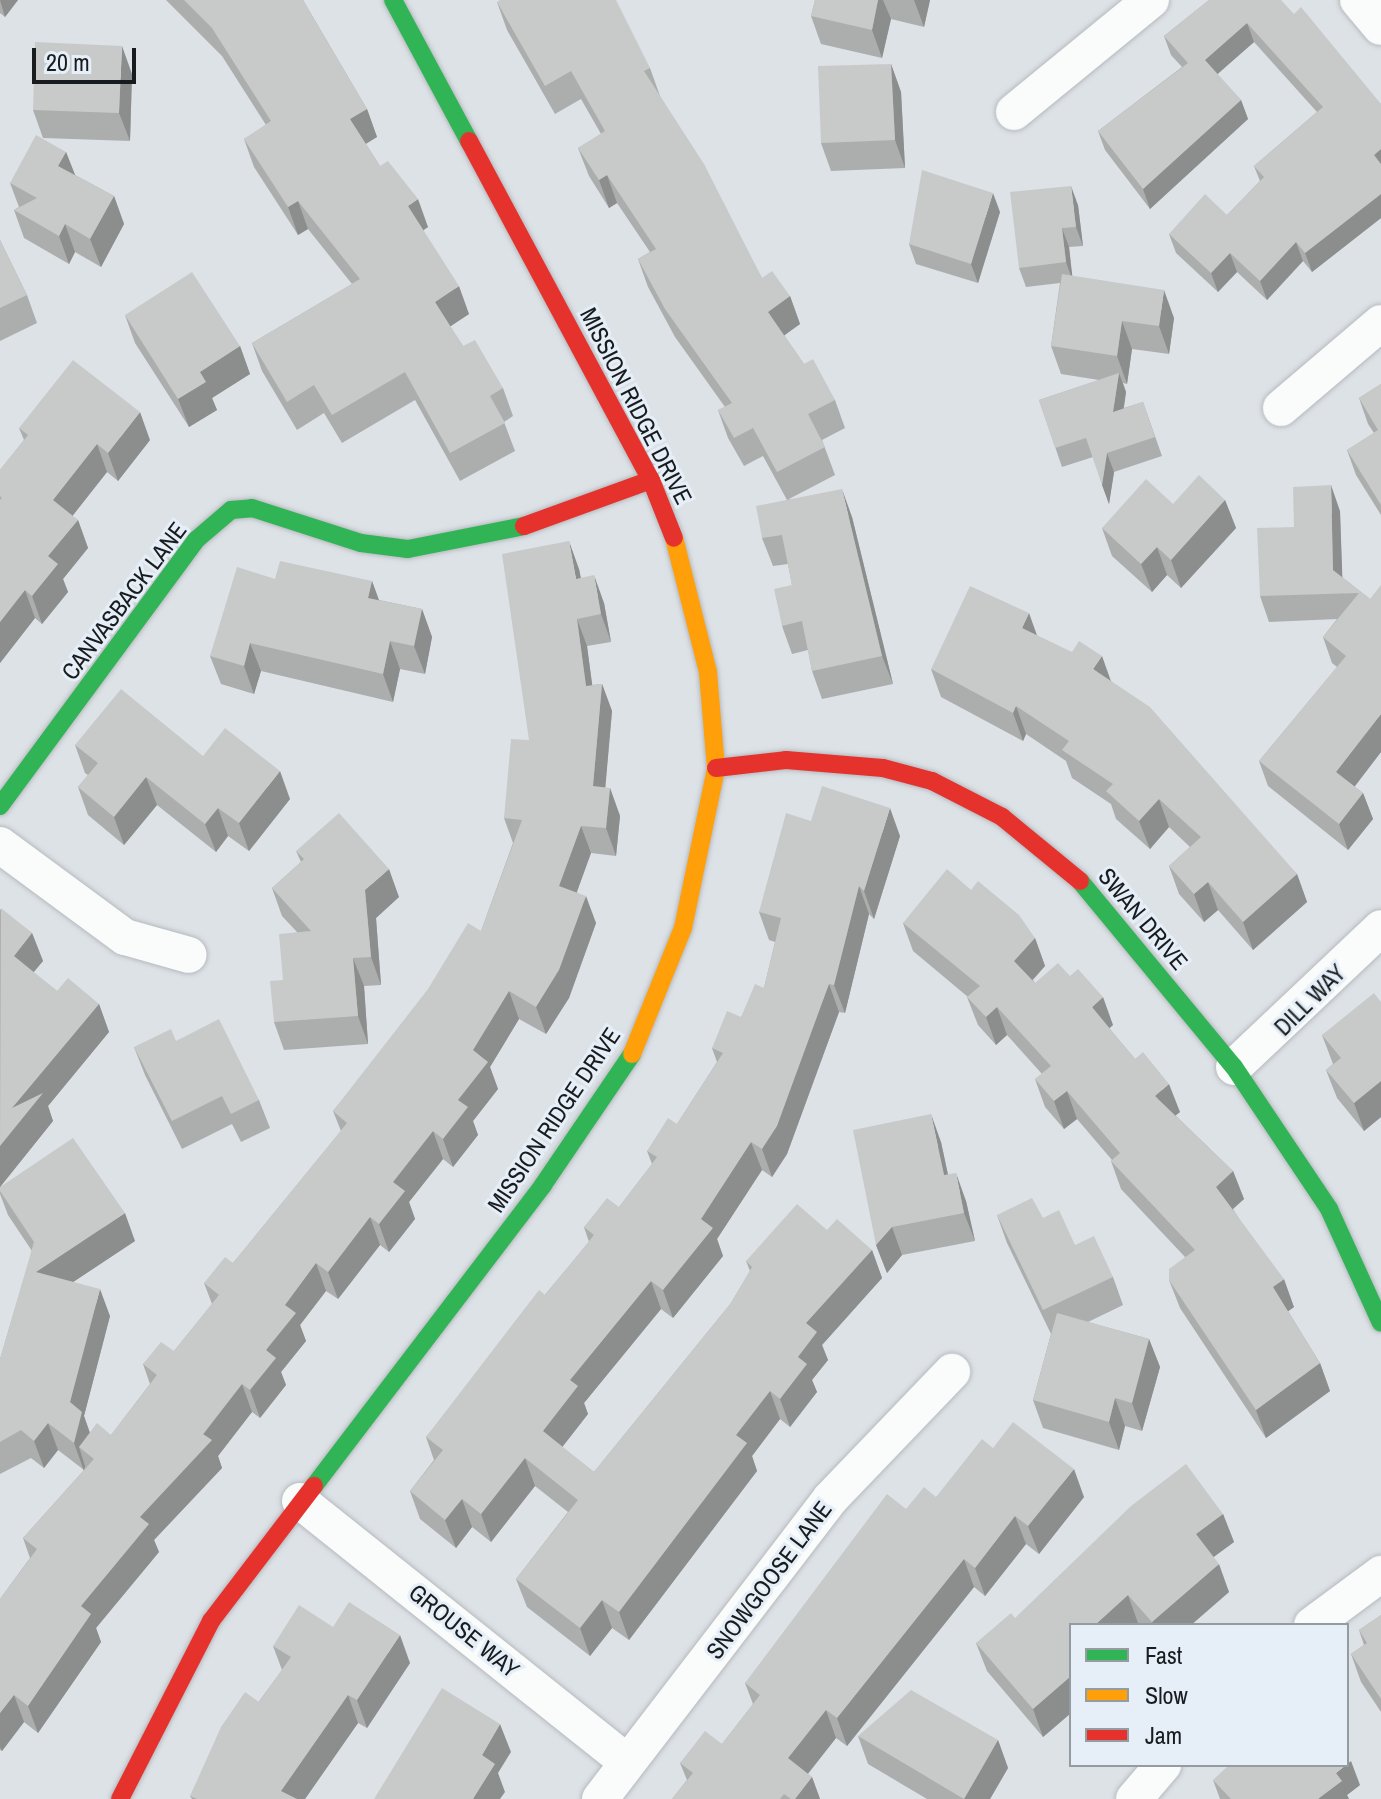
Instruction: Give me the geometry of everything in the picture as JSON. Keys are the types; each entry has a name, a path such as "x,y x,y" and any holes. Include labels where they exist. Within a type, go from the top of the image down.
{"street":[{"name":"MISSION RIDGE DRIVE","path":"120,1799 211,1621 543,1185 637,1047 683,928 716,768 708,672 675,540 651,480 393,0"},
{"path":"1014,112 1151,0"},
{"path":"1358,0 1381,27"},
{"path":"1281,408 1381,323"},
{"name":"CANVASBACK LANE","path":"0,806 196,540 231,510 252,508 361,543 408,549 518,528 651,480"},
{"name":"SWAN DRIVE","path":"716,768 786,760 883,768 932,781 1002,817 1077,878 1234,1067 1329,1209 1381,1323"},
{"path":"0,845 125,937 189,955"},
{"name":"DILL WAY","path":"1234,1067 1381,928"},
{"name":"SNOWGOOSE LANE","path":"600,1799 831,1498 952,1372"},
{"name":"GROUSE WAY","path":"300,1501 627,1762"},
{"path":"1315,1623 1381,1574"},
{"path":"1134,1799 1161,1767"}],"building":[{"path":"184,0 303,0 367,109 350,119 380,166 388,161 418,199 408,206 459,286 435,302 463,346 475,340 503,388 490,396 505,423 450,453 405,372 332,415 314,385 287,402 252,343 360,279 298,201 288,207 244,139 271,121 212,28"},
{"path":"616,0 650,68 644,71 704,164 762,278 772,271 790,296 768,312 804,364 813,359 835,400 808,414 825,447 777,472 753,428 734,438 718,410 732,403 665,309 638,259 656,249 607,175 599,180 578,148 605,131 571,71 545,86 497,2"},
{"path":"815,0 878,0 872,30 811,16"},
{"path":"1209,0 1281,0 1294,14 1301,7 1381,104 1381,149 1374,155 1381,164 1381,194 1305,253 1296,242 1260,281 1230,253 1211,273 1169,234 1205,194 1227,215 1264,177 1254,166 1323,107 1247,23 1205,60 1241,100 1143,189 1098,131 1188,63 1164,36"},
{"path":"35,42 122,46 119,113 33,110"},
{"path":"891,64 895,140 821,143 818,66"},
{"path":"36,135 66,152 58,166 114,196 90,239 65,224 59,236 14,210 37,198 10,183"},
{"path":"922,170 993,193 971,264 909,244"},
{"path":"1071,186 1076,227 1062,228 1066,262 1019,268 1010,192"},
{"path":"0,240 27,295 0,308"},
{"path":"192,272 240,346 200,372 206,382 178,399 125,315"},
{"path":"1062,274 1164,290 1159,326 1122,321 1117,356 1051,346"},
{"path":"73,360 140,412 108,453 97,444 53,500 78,520 48,556 58,564 32,596 25,590 0,622 0,470 28,435 19,428"},
{"path":"1119,373 1113,412 1143,402 1155,437 1107,453 1102,485 1086,438 1055,448 1039,400"},
{"path":"1381,384 1381,505 1347,450 1378,430 1359,398"},
{"path":"1199,475 1225,500 1171,560 1157,547 1141,564 1102,528 1146,479 1173,504"},
{"path":"1331,485 1333,570 1370,599 1381,585 1381,714 1336,772 1363,793 1339,824 1259,761 1346,656 1323,637 1359,593 1260,596 1257,528 1294,527 1293,487"},
{"path":"842,489 882,656 812,671 802,621 782,626 774,589 792,585 782,535 762,538 756,506"},
{"path":"569,541 576,579 594,575 601,614 577,619 586,686 602,684 593,786 610,788 606,828 581,826 559,886 586,896 559,970 536,1007 509,991 473,1050 488,1062 458,1100 468,1107 443,1139 433,1131 393,1182 405,1191 379,1224 370,1217 328,1272 316,1263 285,1305 296,1313 266,1350 276,1358 250,1390 242,1384 203,1434 212,1440 140,1517 149,1524 81,1606 91,1614 28,1706 14,1695 0,1713 0,1599 37,1549 23,1538 94,1459 79,1447 97,1423 111,1435 157,1375 143,1364 161,1342 174,1351 219,1295 204,1283 225,1257 233,1263 347,1123 333,1111 428,989 468,923 481,931 522,820 504,818 511,739 529,740 502,554"},
{"path":"280,561 372,581 368,598 422,609 414,646 390,641 383,674 250,643 244,666 210,656 237,567 275,579"},
{"path":"970,586 1029,613 1022,628 1072,652 1079,641 1102,656 1093,669 1150,707 1297,874 1243,922 1208,882 1194,894 1169,866 1201,837 1159,799 1139,821 1106,791 1113,784 1062,750 1069,741 1016,706 1013,713 931,669"},
{"path":"121,689 203,756 225,728 280,771 239,823 218,808 205,824 146,777 114,817 78,787 98,763 75,745"},
{"path":"822,786 890,808 864,891 859,886 834,985 829,984 777,1126 762,1149 751,1142 701,1219 713,1228 663,1290 651,1281 570,1380 578,1386 543,1431 594,1472 731,1303 752,1267 746,1261 797,1204 827,1230 837,1219 872,1250 806,1323 817,1332 798,1357 807,1364 780,1399 770,1391 736,1435 747,1443 619,1612 602,1600 580,1628 516,1579 578,1500 525,1458 481,1514 462,1499 445,1520 410,1491 443,1450 426,1437 539,1290 545,1295 594,1235 584,1227 607,1198 619,1207 657,1157 647,1151 668,1118 677,1124 723,1053 712,1048 727,1011 741,1017 755,984 764,988 781,918 759,912 786,813 811,821"},
{"path":"339,813 389,869 365,890 371,957 353,958 358,1016 274,1022 270,981 283,980 279,934 311,931 272,888 304,859 296,851"},
{"path":"947,869 971,890 978,881 1019,915 1035,938 1014,961 1035,983 1058,963 1070,976 1078,969 1103,997 1092,1007 1135,1059 1143,1052 1169,1084 1155,1096 1233,1171 1216,1187 1284,1279 1273,1287 1320,1363 1256,1410 1169,1280 1169,1269 1195,1250 1111,1161 1120,1153 1067,1091 1054,1101 1035,1079 1051,1066 997,1007 986,1017 967,997 980,986 903,923"},
{"path":"1,908 32,933 14,956 57,991 68,978 99,1004 12,1108 43,1093 0,1146"},
{"path":"1374,993 1381,1002 1381,1081 1354,1103 1326,1070 1341,1058 1322,1035"},
{"path":"219,1019 259,1100 231,1114 222,1096 172,1121 134,1047 171,1029 176,1041"},
{"path":"931,1114 944,1175 956,1173 964,1213 892,1227 876,1245 853,1130"},
{"path":"73,1138 125,1213 36,1272 100,1289 70,1402 82,1412 74,1443 48,1423 34,1441 21,1430 0,1442 0,1359 34,1242 0,1187"},
{"path":"1032,1198 1043,1218 1059,1210 1075,1245 1094,1236 1113,1277 1043,1310 997,1215"},
{"path":"1057,1313 1149,1339 1132,1403 1115,1398 1109,1422 1033,1400"},
{"path":"1013,1422 1074,1469 1028,1526 1015,1516 975,1568 964,1559 837,1718 826,1710 788,1758 812,1777 795,1799 784,1794 780,1799 672,1799 693,1773 680,1763 705,1731 722,1744 760,1695 745,1683 887,1494 906,1509 924,1487 936,1497 982,1439 993,1448"},
{"path":"1186,1464 1223,1514 1196,1534 1219,1564 1152,1622 1128,1595 1097,1623 1069,1623 1069,1678 1033,1709 976,1643 1011,1613 1015,1618 1131,1506"},
{"path":"349,1602 400,1635 357,1700 348,1695 281,1791 297,1799 197,1799 190,1796 221,1727 245,1692 259,1702 291,1657 273,1646 299,1605 333,1627"},
{"path":"1381,1615 1381,1699 1351,1654 1367,1643 1359,1630"},
{"path":"442,1688 500,1724 482,1755 495,1764 473,1799 374,1799"},
{"path":"911,1690 998,1740 964,1799 858,1736"},
{"path":"1227,1767 1344,1767 1336,1773 1342,1781 1318,1799 1231,1799 1213,1780"}],"traffic: fast":[{"path":"393,0 469,141"},
{"path":"0,806 196,540 231,510 252,508 361,543 408,549 524,526"},
{"path":"1080,881 1234,1067 1329,1209 1381,1323"},
{"path":"314,1486 543,1185 632,1054"}],"traffic: slow":[{"path":"632,1054 683,928 716,768 708,672 674,538"}],"traffic: jam":[{"path":"469,141 651,480 674,538"},
{"path":"524,526 651,480"},
{"path":"716,768 786,760 883,768 932,781 1002,817 1080,881"},
{"path":"120,1799 211,1621 314,1486"}]}
